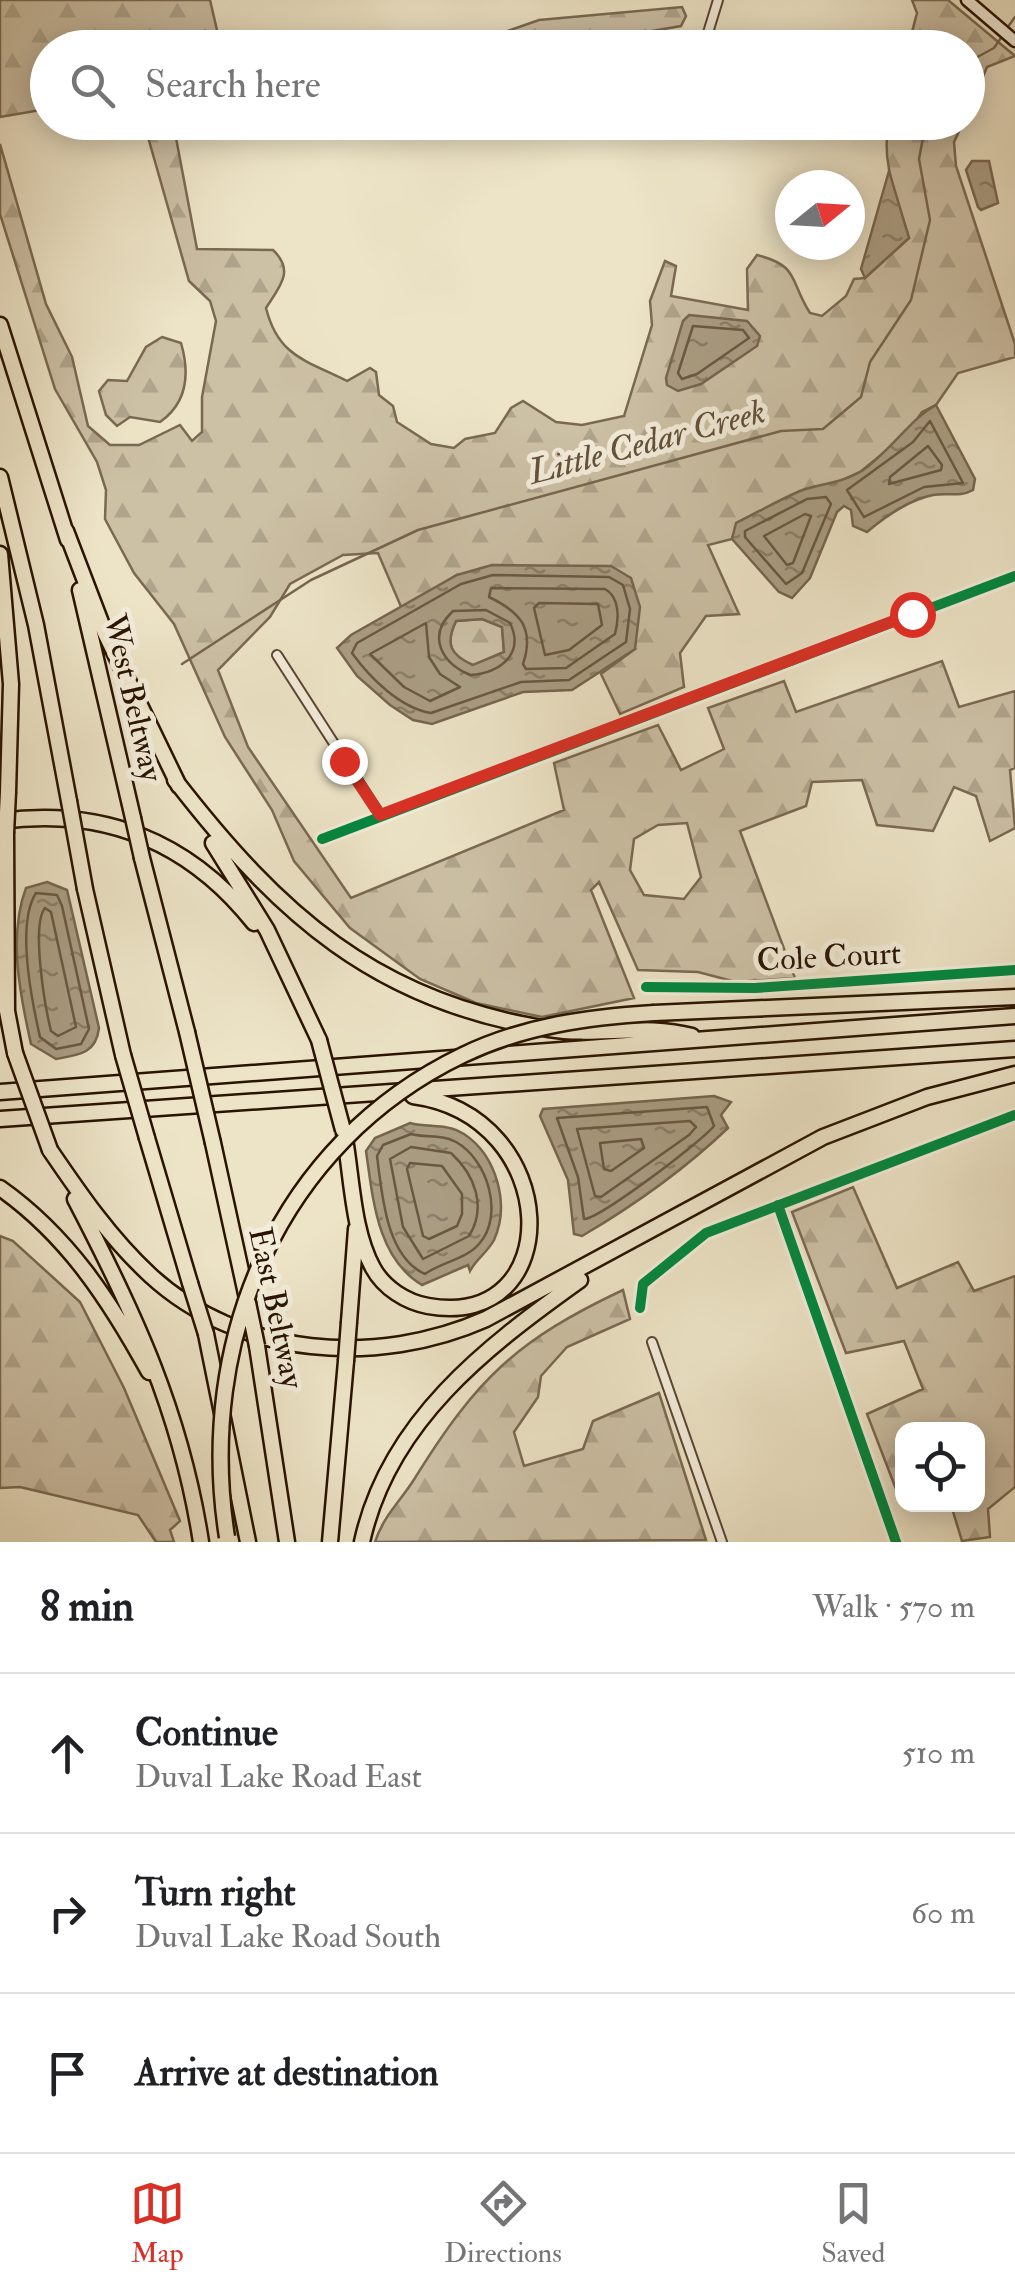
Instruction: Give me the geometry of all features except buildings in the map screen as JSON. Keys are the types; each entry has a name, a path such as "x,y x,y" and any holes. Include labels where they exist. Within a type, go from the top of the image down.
{"highway":[{"name":"West Beltway","path":"0,325 66,531 200,1087"},
{"path":"0,477 36,624 85,889 123,1055 206,1334 248,1542"},
{"path":"66,531 104,633 174,780 268,930 301,994 319,1040 343,1130 373,1268 390,1289 415,1304 454,1311 473,1306 508,1284 525,1259 526,1192 519,1168 499,1136 466,1110 434,1099 382,1092"},
{"path":"0,556 0,579"},
{"path":"0,556 12,684 3,827 7,1010 15,1053 50,1150 138,1322 192,1482 201,1542"},
{"path":"174,780 269,892 308,926 403,986 465,1010 553,1030 673,1030 702,1038"},
{"path":"3,827 40,816 83,818 133,830 187,858 231,894 301,994"},
{"path":"227,1539 218,1448 221,1394 230,1346 259,1264 317,1173 372,1116 465,1054 554,1024 654,1013 1015,996"},
{"path":"0,1092 1015,1016"},
{"path":"0,1119 1015,1049"},
{"path":"50,1150 93,1212 170,1290 244,1330 316,1348 372,1349 458,1331 626,1247 770,1162 823,1136 927,1097 1015,1074"},
{"name":"East Beltway","path":"200,1087 257,1346 287,1542"},
{"path":"0,1188 38,1218 83,1265 169,1408"},
{"path":"330,1542 358,1208"},
{"path":"362,1542 367,1519 413,1429 451,1380 521,1322 626,1247"}],"main road":[{"path":"967,0 1013,40"}],"street":[{"path":"709,30 718,0"},
{"path":"322,839 1015,576"},
{"path":"277,655 380,815"},
{"name":"Cole Court","path":"646,987 754,988 1015,970"},
{"path":"640,1308 643,1284 706,1232 1015,1114"},
{"path":"778,1205 896,1542"},
{"path":"652,1342 722,1542"}],"green space":[{"path":"0,0 210,0 217,30 30,30 30,112 0,117"},
{"path":"912,0 948,0 984,30 912,30 917,13"},
{"path":"682,7 686,16 681,26 658,30 510,30 539,20"},
{"path":"985,31 1015,56 987,67 985,72"},
{"path":"149,140 176,140 197,249 273,250 280,258 283,279 266,308 278,337 295,355 347,381 370,368 376,372 379,395 393,406 397,422 431,444 454,448 465,439 495,433 511,408 523,401 556,422 582,425 624,416 652,325 650,301 665,261 676,266 671,296 748,310 747,269 757,255 771,259 787,269 810,313 822,316 846,296 854,279 865,278 909,238 888,166 887,140 955,140 956,166 1015,344 1015,357 958,373 936,405 922,412 907,434 860,472 827,487 805,489 737,523 732,539 708,545 739,614 706,616 680,653 684,687 620,714 601,674 635,649 457,575 402,609 378,553 343,555 290,584 270,617 218,670 248,747 351,898 564,810 554,763 658,725 681,770 724,749 708,708 784,681 796,712 942,661 959,707 1015,691 1015,768 1010,770 1015,828 990,841 976,796 954,787 933,831 877,825 862,780 812,782 806,806 740,831 795,978 736,982 698,972 638,970 599,882 591,890 634,998 542,1017 476,1003 420,979 350,928 294,861 272,810 225,737 174,624 134,573 105,519 106,490 97,462 55,389 0,214 0,144 46,304 72,357 88,426 110,445 139,445 180,425 192,441 202,432 202,397 216,321 210,301 189,281","holes":["687,823 701,877 684,899 644,895 630,870 634,839 658,825"]},
{"path":"162,337 181,343 185,377 181,397 160,422 130,417 117,426 106,415 99,391 108,380 127,381 146,347"},
{"path":"482,619 502,627 504,652 473,666 455,653 451,636 456,621"},
{"path":"853,1187 897,1288 958,1262 974,1291 1015,1276 1015,1487 988,1509 990,1537 962,1541 953,1512 985,1512 985,1422 895,1422 895,1486 867,1414 923,1389 904,1341 846,1353 792,1212"},
{"path":"0,1236 13,1241 80,1302 124,1388 180,1521 170,1530 174,1542 156,1542 138,1515 20,1487 0,1488"},
{"path":"623,1290 630,1319 567,1347 541,1376 538,1397 514,1432 524,1466 583,1449 593,1421 659,1393 706,1540 375,1542 437,1443 480,1388 554,1326"}],"water":[{"path":"972,161 989,161 998,203 981,210 966,170"},
{"path":"889,171 909,238 865,278 861,269"},
{"path":"689,315 747,321 760,336 757,346 701,384 678,391 667,385 666,378 683,321"},
{"path":"936,405 975,479 973,490 915,501 867,532 853,526 851,510 844,506 837,512 810,578 792,598 779,592 732,539 736,523 800,491 860,472"},
{"path":"492,565 611,566 631,578 640,607 635,649 572,690 523,692 432,724 413,720 357,676 337,648 351,635 457,575","holes":["482,619 502,627 504,652 473,665 452,648 456,621"]},
{"path":"47,882 67,890 99,1028 90,1048 56,1059 31,1044 18,966 18,926 26,888"},
{"path":"714,1096 731,1102 721,1115 728,1128 639,1199 582,1236 574,1234 568,1180 540,1116 543,1109"},
{"path":"410,1123 451,1128 475,1143 492,1168 500,1197 501,1212 494,1240 470,1271 468,1265 422,1285 395,1259 386,1243 375,1207 366,1151 375,1138"}],"waterway":[{"name":"Little Cedar Creek","path":"1007,28 1015,17"},
{"name":"Little Cedar Creek","path":"985,53 1003,35"},
{"name":"Little Cedar Creek","path":"182,664 311,580 418,530 781,431 823,429 861,397 870,362 911,300 930,220 919,159 923,140"}],"cycle path":[{"path":"322,839 1015,576"},
{"path":"646,987 755,988 1015,970"},
{"path":"640,1308 643,1284 706,1233 1015,1115"},
{"path":"778,1205 896,1542"}],"route":[{"path":"344,761 380,815 912,614"}]}
